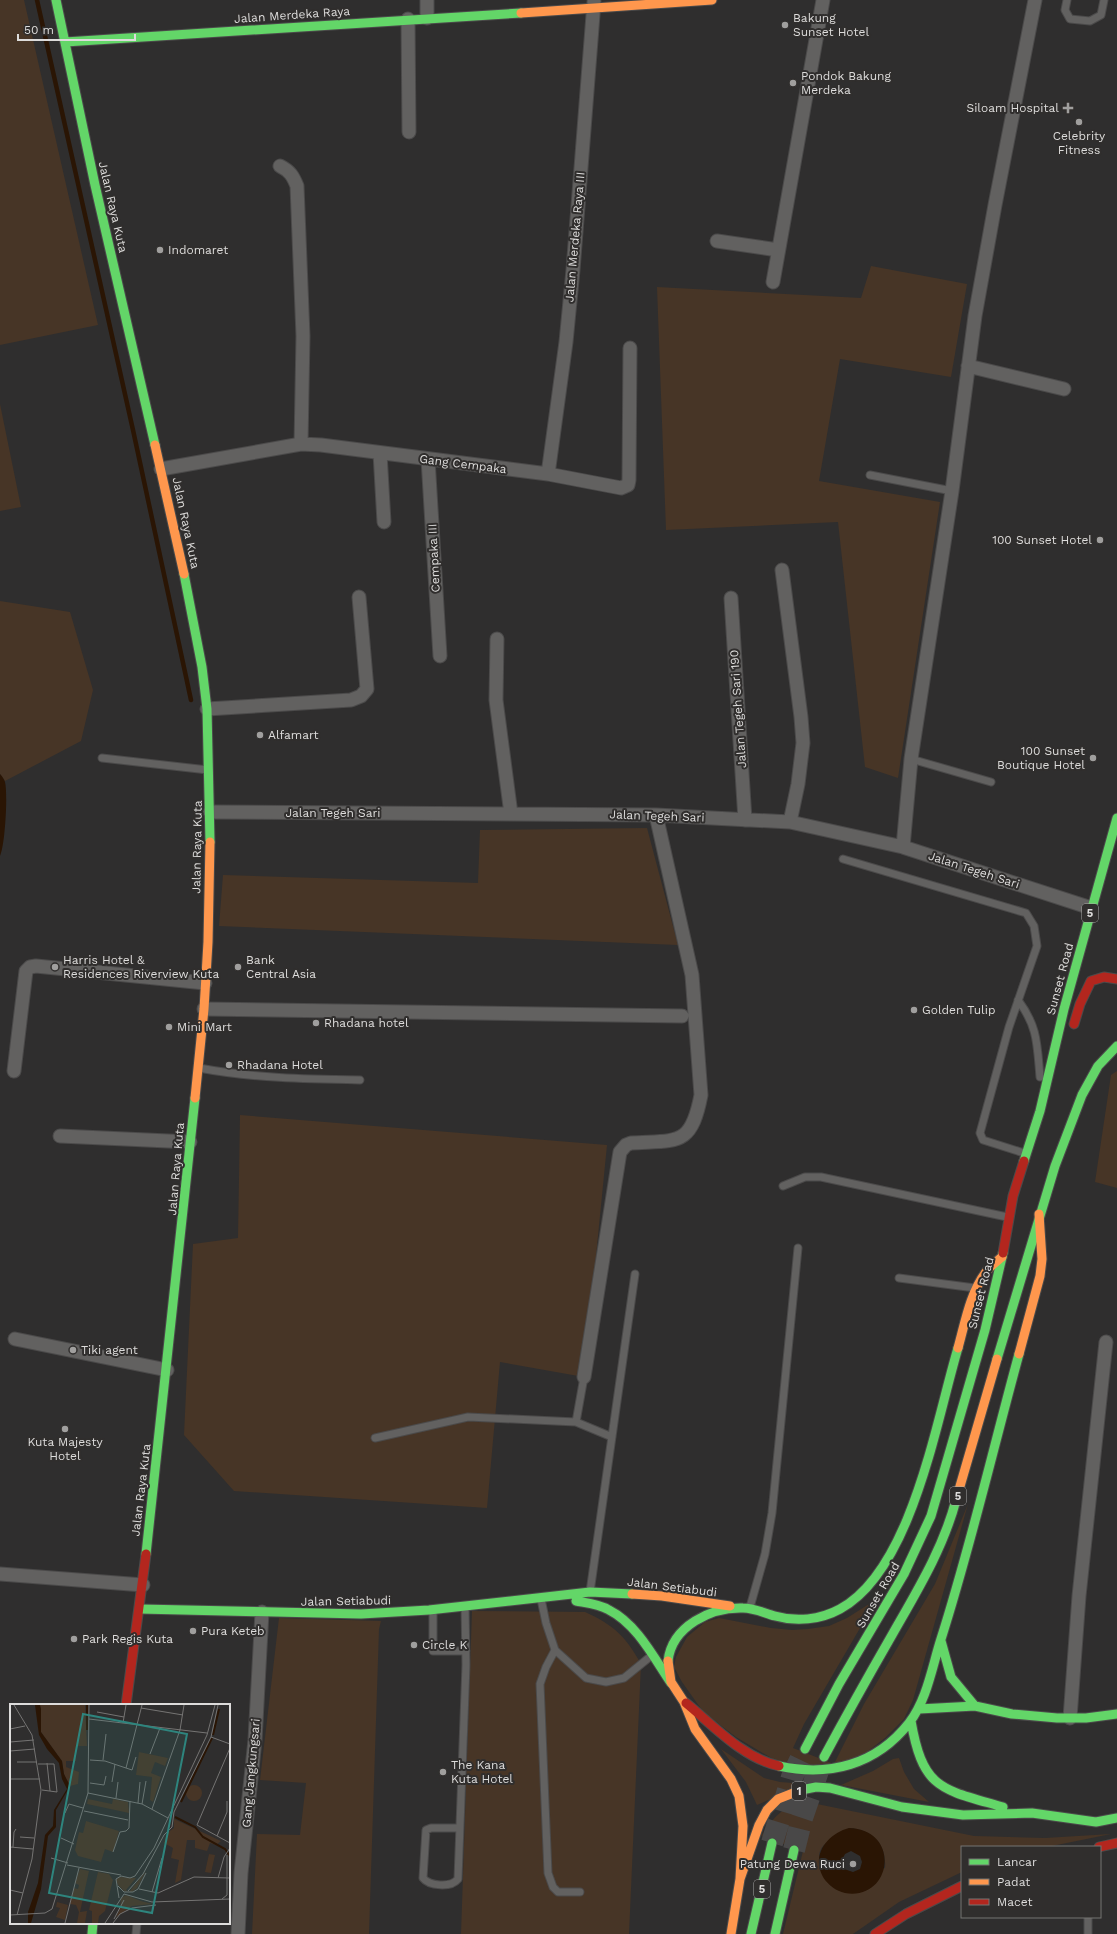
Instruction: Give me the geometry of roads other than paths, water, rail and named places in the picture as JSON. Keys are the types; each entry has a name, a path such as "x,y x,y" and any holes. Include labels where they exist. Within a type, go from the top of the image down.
{"main road":[{"name":"Jalan Raya Kuta","path":"56,0 95,185 161,469 192,613 202,667 207,709 210,812 204,1009 143,1586 126,1704"},
{"name":"Jalan Merdeka Raya","path":"65,42 428,18 594,5 712,0"},
{"name":"Sunset Road","path":"805,1749 839,1684 904,1574 931,1516 985,1330 1002,1257 1015,1189 1042,1101 1091,908 1117,818"},
{"path":"1070,1036 1080,1004 1091,981 1104,976 1111,976 1117,979"},
{"path":"1098,1066 1117,1036"},
{"name":"5","path":"824,1757 847,1713 927,1575 941,1544 952,1516 975,1439 1039,1214 1068,1128 1082,1095 1098,1066 1117,1046"},
{"path":"1047,1081 1064,1048"},
{"path":"683,1701 751,1753 766,1762 796,1770 828,1770 843,1768 860,1762 889,1743 900,1734 911,1721 919,1709 965,1564 988,1468 1040,1276 1042,1259 1039,1214"},
{"name":"Jalan Setiabudi","path":"140,1609 360,1614 433,1610 551,1598 590,1592 662,1596 746,1608 787,1619 801,1619 830,1614 846,1607 859,1598 880,1570 894,1546 921,1478 955,1355 977,1288 984,1273 1002,1257"},
{"name":"Jalan Setiabudi","path":"551,1598 603,1606 616,1613 626,1623 683,1701"},
{"path":"671,1683 668,1663 669,1652 681,1632 703,1616 716,1612 746,1608"},
{"path":"941,1641 949,1676 954,1685 976,1706"},
{"path":"683,1701 696,1732 726,1771 740,1797 743,1840 740,1879"},
{"path":"919,1709 976,1706 1012,1714 1070,1718 1117,1714"},
{"path":"911,1721 914,1742 922,1764 928,1775 936,1783 952,1792 1004,1808 1032,1813"},
{"name":"1","path":"731,1934 740,1879 759,1825 768,1810 778,1800 803,1789 816,1787 830,1788 902,1807 963,1815 1032,1813 1096,1822 1117,1818"},
{"name":"5","path":"752,1934 772,1843"},
{"path":"1101,1847 1117,1843"},
{"name":"5","path":"775,1934 794,1850"},
{"path":"875,1934 906,1914 961,1886"},
{"path":"92,1934 93,1924"}],"street":[{"path":"427,0 428,18"},
{"path":"773,282 823,0"},
{"path":"903,847 910,759 952,491 968,366 995,205 1035,0"},
{"name":"Jalan Merdeka Raya III","path":"548,474 568,313 594,5"},
{"path":"408,19 409,132"},
{"path":"280,166 289,171 294,177 297,186 303,336 301,444"},
{"path":"717,241 778,250"},
{"name":"Gang Cempaka","path":"161,469 301,444 338,446 380,453 548,474 621,488 628,485 629,480 630,348"},
{"path":"968,366 1064,389"},
{"path":"380,453 384,522"},
{"name":"Cempaka III","path":"428,459 440,656"},
{"path":"782,570 803,743 800,770 790,822"},
{"path":"207,709 351,700 361,696 367,689 359,597"},
{"name":"Jalan Tegeh Sari 190","path":"731,598 745,820"},
{"path":"497,639 496,700 511,814"},
{"name":"Jalan Tegeh Sari","path":"210,812 656,815 790,822 903,847 1091,908"},
{"path":"584,1377 620,1152 626,1145 632,1143 677,1140 684,1136 692,1124 699,1108 701,1095 692,975 656,815"},
{"path":"14,1070 26,971 30,967 36,966 205,983"},
{"path":"204,1009 682,1016"},
{"path":"60,1136 190,1142"},
{"path":"15,1339 167,1370"},
{"path":"1070,1718 1079,1596 1106,1342"},
{"path":"0,1574 143,1586"},
{"name":"Gang Jangkungsari","path":"238,1934 241,1872 255,1740 262,1612"}],"lane":[{"path":"1067,0 1065,10 1070,19 1090,22 1101,16 1104,0"},
{"path":"870,475 952,491"},
{"path":"102,758 208,770"},
{"path":"910,759 991,782"},
{"path":"843,859 1026,913 1034,926 1037,946 1018,1000 980,1134 983,1140 1026,1154"},
{"path":"1018,1000 1028,1014 1034,1028 1042,1101"},
{"path":"197,1068 228,1074 265,1077 360,1080"},
{"path":"783,1186 805,1177 822,1177 1009,1217"},
{"path":"746,1608 765,1554 772,1513 798,1248"},
{"path":"589,1603 636,1274"},
{"path":"899,1278 977,1288"},
{"path":"576,1422 584,1377"},
{"path":"375,1438 468,1417 576,1422 612,1437"},
{"path":"541,1599 546,1623 555,1650 586,1678 606,1682 624,1678 651,1656"},
{"path":"460,1828 431,1828 426,1830 424,1835 423,1878 426,1882 432,1884 451,1884 455,1883 458,1879 460,1828 466,1651 465,1606"},
{"path":"433,1610 433,1650 466,1651"},
{"path":"555,1650 546,1667 540,1684 548,1873 553,1887 558,1892 580,1892"},
{"path":"1088,1918 1088,1934"},
{"path":"136,1934 137,1924"}],"waterway":[{"path":"37,0 133,430 191,700"}],"tunnel":[{"path":"772,1843 792,1777 804,1752"},
{"path":"794,1850 802,1818 818,1771"}],"place":[{"name":"Bakung Sunset Hotel","path":"785,25"},
{"name":"Pondok Bakung Merdeka","path":"793,83"},
{"name":"Siloam Hospital","path":"1068,108"},
{"name":"Celebrity Fitness","path":"1079,122"},
{"name":"Indomaret","path":"160,250"},
{"name":"100 Sunset Hotel","path":"1100,540"},
{"name":"Alfamart","path":"260,735"},
{"name":"100 Sunset Boutique Hotel","path":"1093,758"},
{"name":"Harris Hotel & Residences Riverview Kuta","path":"55,967"},
{"name":"Bank Central Asia","path":"238,967"},
{"name":"Golden Tulip","path":"914,1010"},
{"name":"Rhadana hotel","path":"316,1023"},
{"name":"Mini Mart","path":"169,1027"},
{"name":"Rhadana Hotel","path":"229,1065"},
{"name":"Tiki agent","path":"73,1350"},
{"name":"Kuta Majesty Hotel","path":"65,1429"},
{"name":"Pura Keteb","path":"193,1631"},
{"name":"Park Regis Kuta","path":"74,1639"},
{"name":"Circle K","path":"414,1645"},
{"name":"The Kana Kuta Hotel","path":"443,1772"},
{"name":"Patung Dewa Ruci","path":"853,1864"}]}
